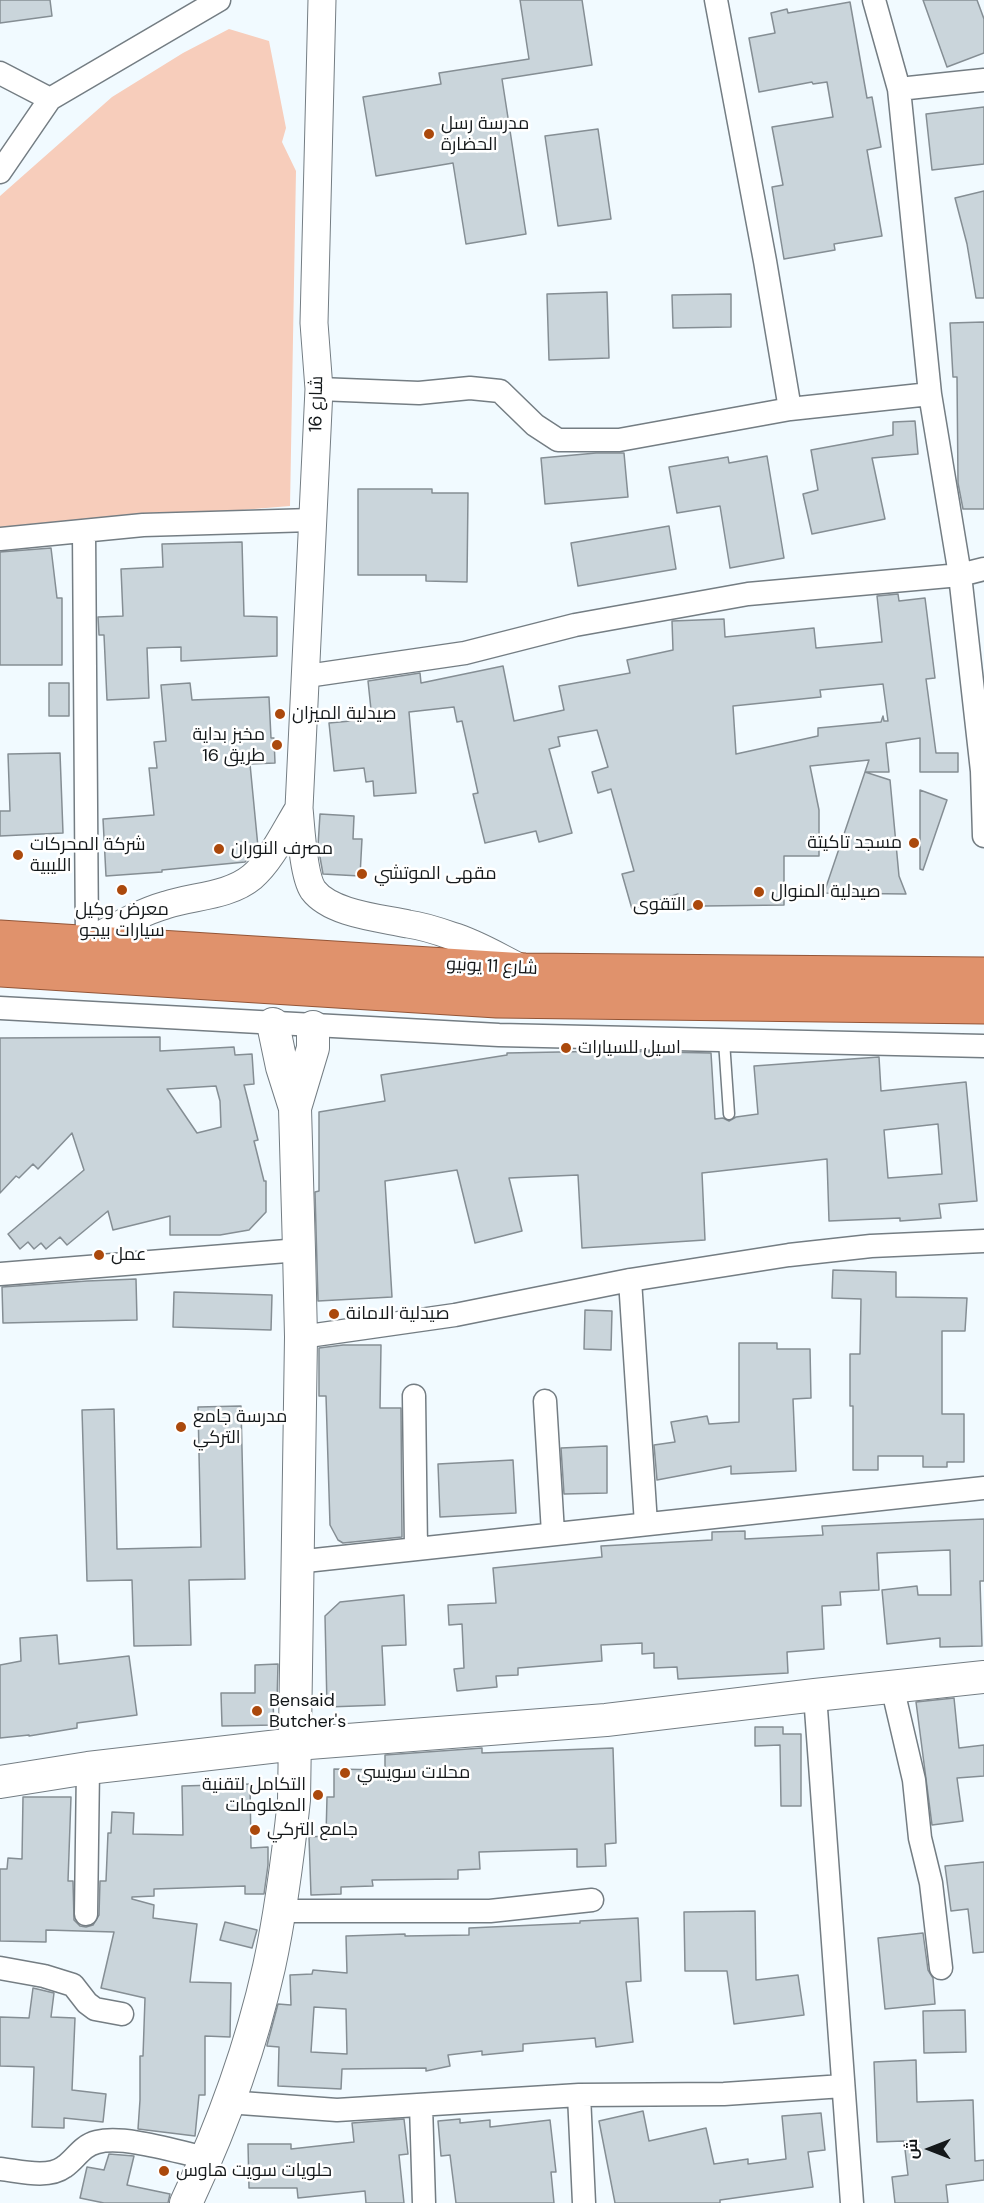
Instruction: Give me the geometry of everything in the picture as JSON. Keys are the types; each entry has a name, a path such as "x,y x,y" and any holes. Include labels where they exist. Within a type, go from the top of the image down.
{"highway":[{"name":"شارع 11 يونيو","path":"0,937 525,970 984,974"},
{"name":"شارع 11 يونيو","path":"0,970 497,1001 984,1007"}],"main road":[{"path":"186,2203 207,2158 254,2024 269,1966 279,1911 294,1800 301,1337 300,1250 295,1108 282,1067 273,1024"},
{"path":"295,1108 309,1068 313,1048 313,1027"},
{"path":"0,1782 88,1768 296,1744 606,1720 984,1677"}],"street":[{"path":"0,172 50,99 219,0"},
{"name":"شارع 16","path":"322,0 314,323 319,389 299,808 307,876 314,890 326,900 347,911 455,936 525,970"},
{"path":"716,0 790,409"},
{"path":"874,0 898,89 930,394 960,575 981,771 984,836"},
{"path":"0,73 50,99"},
{"path":"898,89 984,80"},
{"path":"319,389 419,393 470,388 500,391 536,425 558,440 620,440 790,409 930,394"},
{"path":"0,539 143,525 312,520"},
{"path":"84,532 87,942 139,914 238,886 253,876 265,862 299,808"},
{"path":"307,676 465,653 575,625 748,594 960,575 984,569"},
{"path":"0,1008 313,1027 499,1035 984,1046"},
{"path":"301,1337 454,1315 630,1280 789,1255 832,1250 984,1242"},
{"path":"0,1274 300,1250"},
{"path":"630,1280 646,1524"},
{"path":"414,1395 416,1549"},
{"path":"545,1401 554,1533"},
{"path":"296,1562 984,1488"},
{"path":"892,1686 914,1780 920,1838 931,1883 941,1968"},
{"path":"815,1695 852,2203"},
{"path":"86,1914 88,1768"},
{"path":"279,1911 490,1911 592,1899"},
{"path":"0,1968 45,1976 73,1985 87,2003 95,2009 122,2014"},
{"path":"227,2102 337,2110 579,2095 724,2094 843,2086"},
{"path":"579,2095 585,2203"},
{"path":"421,2105 424,2203"},
{"path":"0,2169 53,2173 62,2169 84,2147 105,2141 123,2141 207,2158"}],"lane":[{"path":"724,1041 729,1114"}],"shaded area":[{"path":"229,29 269,41 286,128 282,142 296,171 290,506 0,530 0,196 112,97 183,53"}],"building":[{"path":"0,0 50,0 52,16 0,23"},
{"path":"520,0 582,0 592,65 502,79 526,234 466,244 453,163 376,176 363,97 441,84 439,73 529,59"},
{"path":"923,0 977,0 984,19 984,53 947,67"},
{"path":"850,2 867,98 872,97 881,147 867,150 882,236 834,244 835,250 784,259 772,187 783,185 772,127 833,117 827,82 813,84 812,82 759,92 749,38 775,33 771,13 787,9 788,13"},
{"path":"984,107 984,164 932,170 926,114"},
{"path":"598,129 611,219 558,226 545,136"},
{"path":"984,191 984,298 976,298 967,244 955,198"},
{"path":"607,292 609,358 549,360 547,294"},
{"path":"731,294 731,327 673,328 672,295"},
{"path":"984,322 984,509 963,509 958,483 957,377 953,377 950,323"},
{"path":"915,421 918,454 872,458 885,519 812,534 803,494 818,490 811,450 893,435 893,422"},
{"path":"624,453 628,497 545,504 541,458"},
{"path":"767,456 784,558 730,568 720,506 677,513 669,467 728,457 729,463"},
{"path":"358,489 432,489 432,493 468,493 467,582 426,581 426,575 358,575"},
{"path":"669,526 676,569 578,586 571,543"},
{"path":"242,542 244,616 277,617 277,656 181,661 181,647 147,648 149,698 107,700 104,635 99,635 98,617 123,616 121,569 163,567 162,544"},
{"path":"51,548 57,598 62,598 62,665 0,665 0,552"},
{"path":"898,594 899,601 925,598 935,678 926,679 936,753 958,753 958,772 920,772 920,738 886,743 889,772 865,772 869,760 810,766 819,810 819,856 784,856 784,905 704,906 684,911 678,894 632,909 622,874 634,871 611,789 598,793 592,772 608,767 597,730 558,737 560,746 549,749 572,833 539,842 536,831 485,843 473,794 478,793 462,721 457,722 454,707 409,712 416,793 374,796 373,781 366,782 364,768 334,771 329,723 372,719 368,681 420,673 421,683 503,666 514,721 564,710 559,686 630,673 627,660 673,650 672,621 724,619 725,637 814,628 816,648 882,642 877,596","holes":["883,684 888,721 884,721 883,716 881,722 818,728 818,736 736,754 733,706 821,697 820,690"]},
{"path":"49,683 69,683 69,716 49,716"},
{"path":"190,683 192,700 269,697 275,763 250,764 258,847 245,862 106,876 103,819 154,815 149,768 157,768 154,742 166,741 161,685"},
{"path":"60,753 63,833 0,836 0,811 10,811 8,754"},
{"path":"865,772 890,780 899,876 906,894 824,893"},
{"path":"920,790 947,800 923,870 920,869"},
{"path":"320,814 354,816 353,839 362,839 360,876 323,874 318,846"},
{"path":"160,1037 160,1051 234,1047 235,1055 252,1054 254,1084 244,1085 258,1140 254,1141 264,1181 266,1181 266,1212 249,1230 220,1235 170,1235 170,1216 113,1230 108,1211 67,1245 60,1237 46,1249 41,1243 34,1249 28,1242 20,1249 8,1234 84,1170 72,1133 38,1169 33,1164 19,1178 16,1176 0,1193 0,1038","holes":["216,1086 220,1101 221,1127 197,1133 167,1089"]},
{"path":"612,1051 711,1053 715,1119 723,1118 729,1121 736,1117 758,1114 754,1066 879,1057 881,1091 966,1082 977,1201 939,1204 941,1218 900,1221 900,1218 829,1221 827,1159 702,1173 705,1240 582,1248 578,1175 509,1178 522,1231 475,1243 457,1170 385,1181 392,1297 318,1301 315,1192 319,1191 319,1112 385,1101 381,1075 507,1055 507,1053","holes":["938,1124 942,1174 888,1178 884,1130"]},
{"path":"833,1270 896,1272 896,1297 967,1298 965,1331 942,1331 942,1414 964,1414 964,1462 947,1462 947,1467 923,1467 923,1456 878,1456 878,1470 853,1470 850,1354 860,1354 861,1299 832,1298"},
{"path":"136,1279 137,1320 3,1323 2,1287"},
{"path":"174,1292 272,1295 271,1330 173,1327"},
{"path":"585,1310 612,1311 611,1350 584,1349"},
{"path":"739,1343 777,1343 777,1349 810,1349 811,1398 793,1399 796,1471 731,1474 731,1466 657,1480 654,1445 675,1442 671,1422 707,1416 709,1424 739,1422"},
{"path":"343,1345 381,1345 380,1408 401,1408 402,1537 343,1543 338,1540 330,1525 326,1396 319,1396 319,1348"},
{"path":"241,1406 245,1579 189,1580 191,1645 134,1646 132,1580 87,1581 82,1410 114,1409 117,1549 201,1547 198,1407"},
{"path":"607,1446 607,1493 564,1494 561,1448"},
{"path":"513,1460 516,1513 440,1517 438,1464"},
{"path":"984,1519 984,1581 980,1581 982,1646 940,1647 940,1638 887,1644 882,1590 917,1586 918,1595 951,1595 950,1550 877,1553 879,1590 840,1592 841,1605 822,1606 824,1649 787,1652 788,1673 678,1679 677,1667 654,1668 654,1653 642,1654 642,1643 601,1645 602,1661 518,1668 518,1675 496,1676 497,1687 457,1691 454,1669 464,1668 462,1624 449,1625 448,1605 496,1603 493,1568 602,1557 601,1546 712,1540 712,1532 745,1531 745,1539 823,1535 822,1526"},
{"path":"404,1595 406,1645 382,1646 385,1705 327,1707 325,1616 340,1602"},
{"path":"57,1635 59,1664 129,1656 137,1715 77,1723 77,1728 0,1738 0,1665 21,1661 20,1638"},
{"path":"278,1664 277,1702 273,1702 274,1725 222,1726 221,1693 255,1693 255,1665"},
{"path":"954,1698 959,1748 984,1745 984,1776 957,1778 963,1821 932,1825 916,1702"},
{"path":"755,1727 783,1727 783,1734 801,1734 801,1806 781,1806 780,1745 755,1746"},
{"path":"482,1748 482,1753 613,1748 616,1843 605,1844 606,1866 577,1867 577,1849 479,1852 480,1869 458,1870 458,1879 372,1880 373,1886 341,1887 341,1894 311,1895 309,1837 326,1836 327,1797 334,1797 334,1769 385,1770 385,1755"},
{"path":"250,1784 251,1848 268,1847 264,1894 245,1894 245,1886 154,1889 154,1896 132,1897 132,1899 154,1905 153,1918 197,1924 190,1982 231,1983 230,2037 205,2036 205,2095 199,2095 195,2136 138,2129 140,2056 143,2056 145,1998 101,1988 114,1932 46,1930 46,1942 0,1941 0,1869 7,1869 8,1858 22,1859 23,1797 71,1797 68,1881 73,1881 74,1920 80,1926 86,1927 93,1925 99,1915 100,1881 106,1881 108,1833 111,1833 112,1812 134,1813 133,1834 183,1835 182,1786"},
{"path":"984,1862 984,1952 973,1953 968,1909 951,1911 945,1866"},
{"path":"755,1911 756,1980 798,1975 804,2015 734,2024 727,1971 685,1971 684,1912"},
{"path":"638,1918 641,1981 626,1982 633,2042 596,2047 595,2038 523,2044 523,2051 482,2055 482,2051 448,2055 450,2066 426,2071 426,2068 342,2069 341,2089 278,2086 279,2047 267,2045 278,2004 291,2005 290,1975 312,1974 313,1970 347,1973 346,1936 469,1935 469,1928 580,1923 580,1921","holes":["314,2007 346,2009 347,2054 311,2052"]},
{"path":"225,1922 257,1930 252,1948 220,1940"},
{"path":"923,1933 928,1970 933,1978 935,2004 885,2009 878,1938"},
{"path":"33,1988 54,1993 51,2017 75,2018 72,2090 106,2094 103,2122 64,2118 64,2128 32,2127 34,2067 0,2066 0,2017 29,2018"},
{"path":"965,2010 966,2052 924,2053 923,2011"},
{"path":"916,2060 917,2102 973,2100 975,2161 984,2160 984,2180 946,2185 948,2203 895,2203 892,2177 908,2175 904,2141 877,2142 874,2062"},
{"path":"643,2111 649,2141 706,2128 714,2164 748,2159 748,2164 786,2159 782,2116 821,2113 825,2150 808,2152 813,2187 720,2200 720,2203 615,2203 599,2121"},
{"path":"404,2119 408,2154 399,2155 404,2203 366,2203 365,2191 298,2198 297,2188 249,2188 248,2144 291,2144 291,2149 354,2142 352,2123"},
{"path":"460,2119 460,2123 490,2120 490,2127 550,2120 556,2172 551,2172 554,2203 456,2203 450,2155 441,2156 438,2121"},
{"path":"109,2154 134,2156 127,2185 170,2194 168,2203 104,2203 80,2198 87,2167 104,2170"}],"place":[{"name":"مدرسة رسل الحضارة","path":"429,134"},
{"name":"صيدلية الميزان","path":"280,714"},
{"name":"مخبز بداية طريق 16","path":"277,745"},
{"name":"مسجد تاكيتة","path":"914,843"},
{"name":"مصرف النوران","path":"219,849"},
{"name":"شركة المحركات الليبية","path":"18,855"},
{"name":"مقهى الموتشي","path":"362,874"},
{"name":"معرض وكيل سيارات بيجو","path":"122,890"},
{"name":"صيدلية المنوال","path":"759,892"},
{"name":"التقوى","path":"698,905"},
{"name":"اسيل للسيارات","path":"566,1048"},
{"name":"عمل","path":"99,1255"},
{"name":"صيدلية الامانة","path":"334,1314"},
{"name":"مدرسة جامع التركي","path":"181,1427"},
{"name":"Bensaid Butcher's","path":"257,1711"},
{"name":"محلات سويسي","path":"345,1773"},
{"name":"التكامل لتقنية المعلومات","path":"318,1795"},
{"name":"جامع التركي","path":"255,1830"},
{"name":"حلويات سويت هاوس","path":"164,2171"}]}
